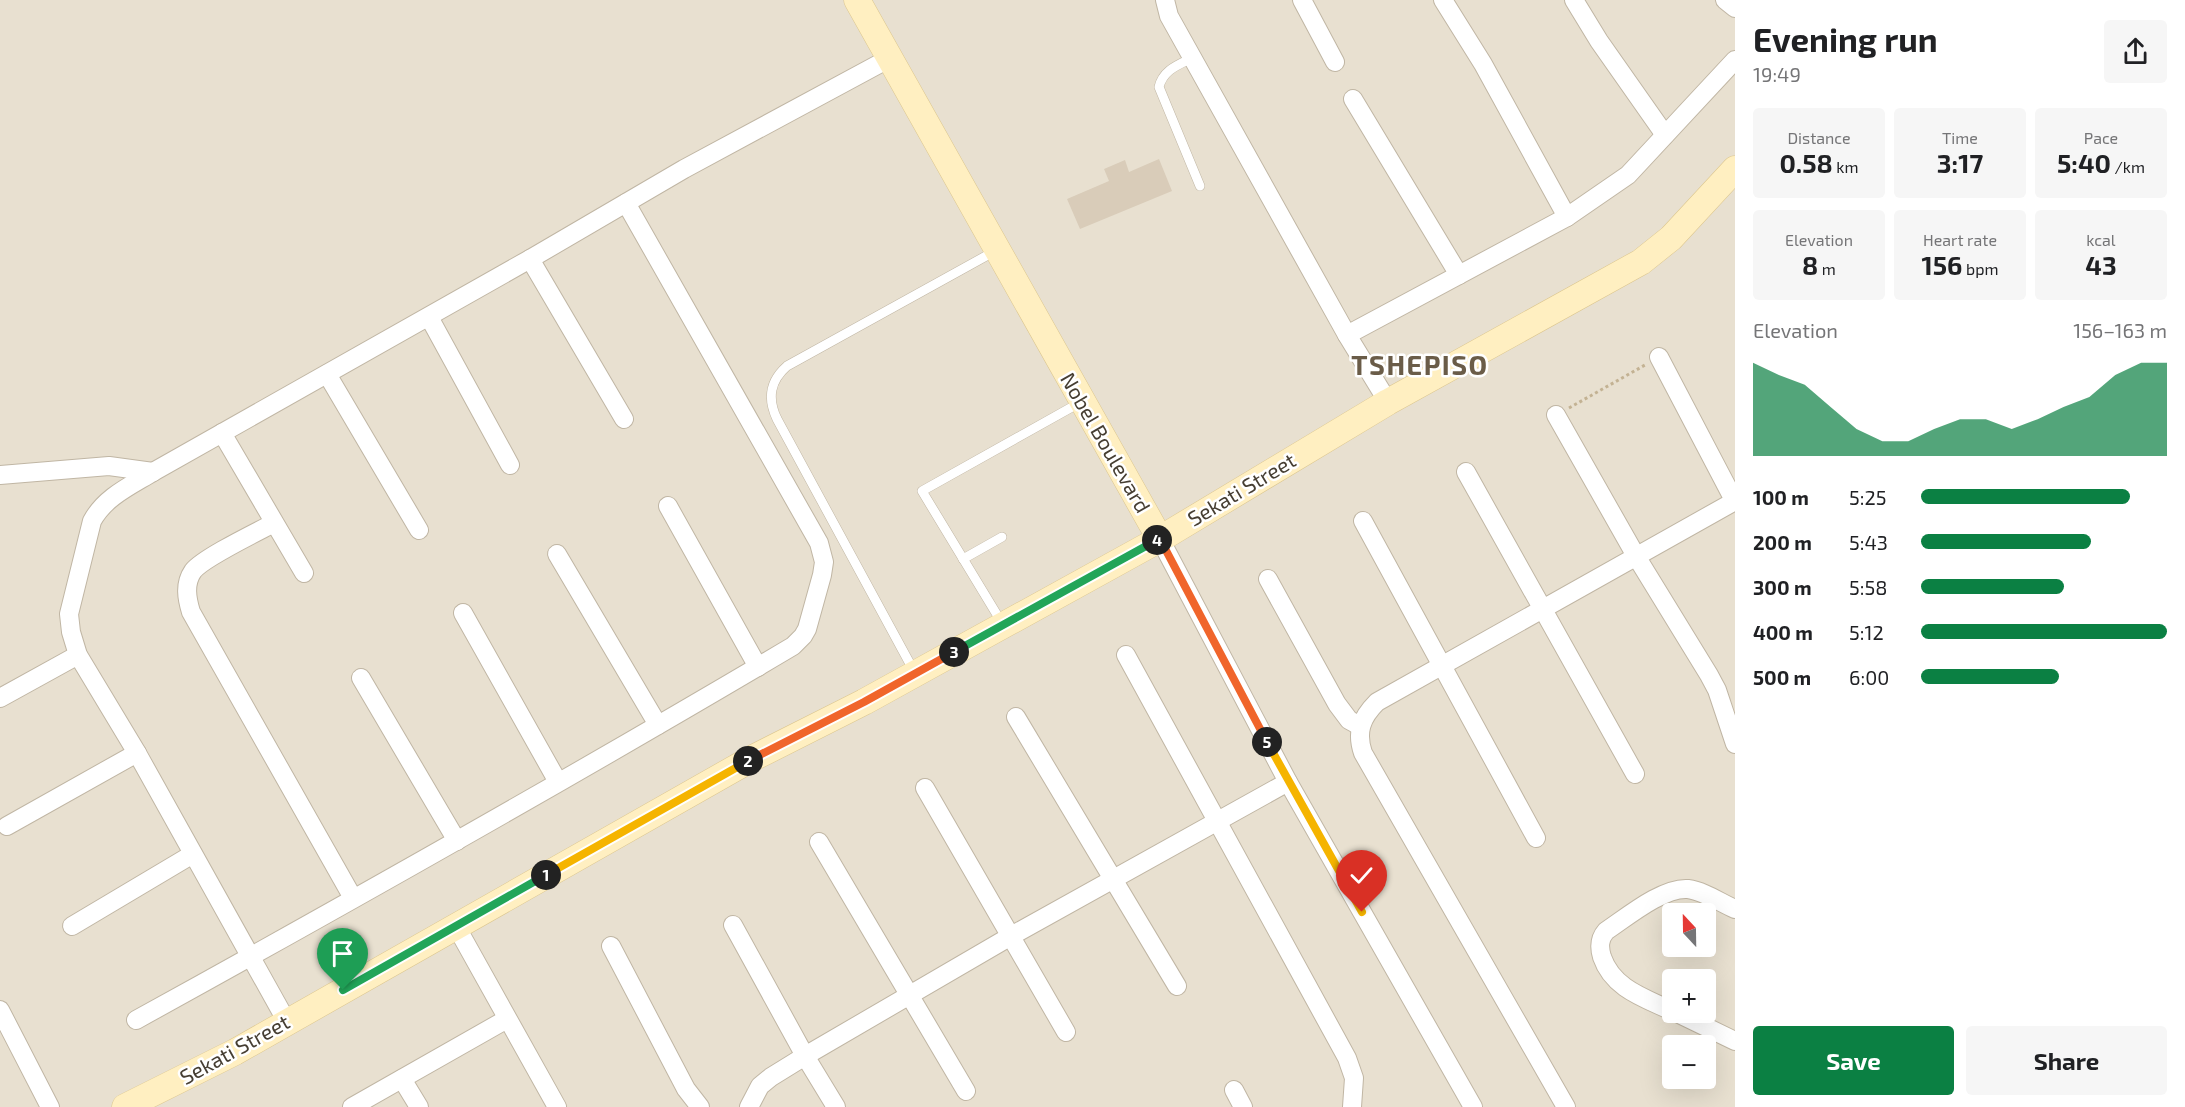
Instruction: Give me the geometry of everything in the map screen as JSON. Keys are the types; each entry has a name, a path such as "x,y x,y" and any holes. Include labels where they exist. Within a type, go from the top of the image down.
{"street":[{"name":"Nobel Boulevard","path":"857,0 1160,539 1288,782 1473,1107"},
{"path":"1165,0 1169,16 1192,58 1347,335 1388,402"},
{"path":"1302,0 1335,62"},
{"path":"1443,0 1483,64 1567,217"},
{"path":"1574,0 1599,41 1665,135"},
{"path":"1725,0 1735,8"},
{"path":"287,1022 137,753 78,654 71,632 69,614 92,521 105,502 153,472 530,260 684,169 890,58"},
{"path":"1347,335 1567,217 1628,175 1735,60"},
{"path":"1353,99 1459,275"},
{"name":"Sekati Street","path":"125,1107 183,1079 287,1022 753,758 915,673 1160,539 1388,402 1641,262 1671,238 1735,169"},
{"path":"136,1020 658,725 758,667 798,642 803,636 822,575 824,562 819,543 731,384 626,203"},
{"path":"530,260 624,419"},
{"path":"429,317 510,465"},
{"path":"1566,1107 1364,753 1359,736 1360,726 1365,715 1377,702 1735,502 1659,357"},
{"path":"327,374 419,530"},
{"path":"1556,415 1636,556 1717,690 1735,744"},
{"path":"222,433 304,573"},
{"path":"0,475 109,466 153,472"},
{"path":"1466,472 1541,611 1635,774"},
{"path":"668,506 758,667"},
{"path":"1363,521 1536,838"},
{"path":"274,523 204,561 194,570 187,589 188,600 191,612 353,898"},
{"path":"557,554 658,725"},
{"path":"1268,579 1337,704 1349,720 1360,726"},
{"path":"463,613 558,782"},
{"path":"0,698 78,654"},
{"path":"1126,656 1347,1058 1354,1078 1352,1107"},
{"path":"361,678 457,840"},
{"path":"1016,717 1177,986"},
{"path":"7,826 137,753"},
{"path":"750,1107 760,1086 805,1056 1011,936 1288,782"},
{"path":"925,788 1066,1032"},
{"path":"819,842 966,1091"},
{"path":"72,926 193,854"},
{"path":"1662,1006 1631,992 1608,971 1600,950 1602,936 1649,903 1676,890 1696,891 1735,909"},
{"path":"734,925 805,1056 836,1107"},
{"path":"456,926 557,1107"},
{"path":"611,946 686,1089 700,1107"},
{"path":"0,1011 50,1107"},
{"path":"352,1107 507,1019"},
{"path":"1697,1023 1735,1041"},
{"path":"402,1079 418,1107"},
{"path":"1233,1090 1243,1107"}],"lane":[{"path":"1192,58 1164,74 1160,87 1200,186"},
{"path":"915,673 777,419 771,406 772,385 787,366 997,250"},
{"path":"1003,625 922,491 1082,402"},
{"path":"963,559 1002,537"}],"path":[{"path":"1556,415 1659,357"}],"shaded area":[{"name":"TSHEPISO","path":"0,0 1735,0 1735,1107 0,1107"}],"building":[{"path":"1159,159 1172,191 1080,229 1067,199 1109,181 1104,169 1125,160 1129,172"}],"district":[{"name":"TSHEPISO","path":"1420,366"}],"route":[{"path":"343,990 753,758 864,702 1160,539 1288,782 1362,912"}]}
